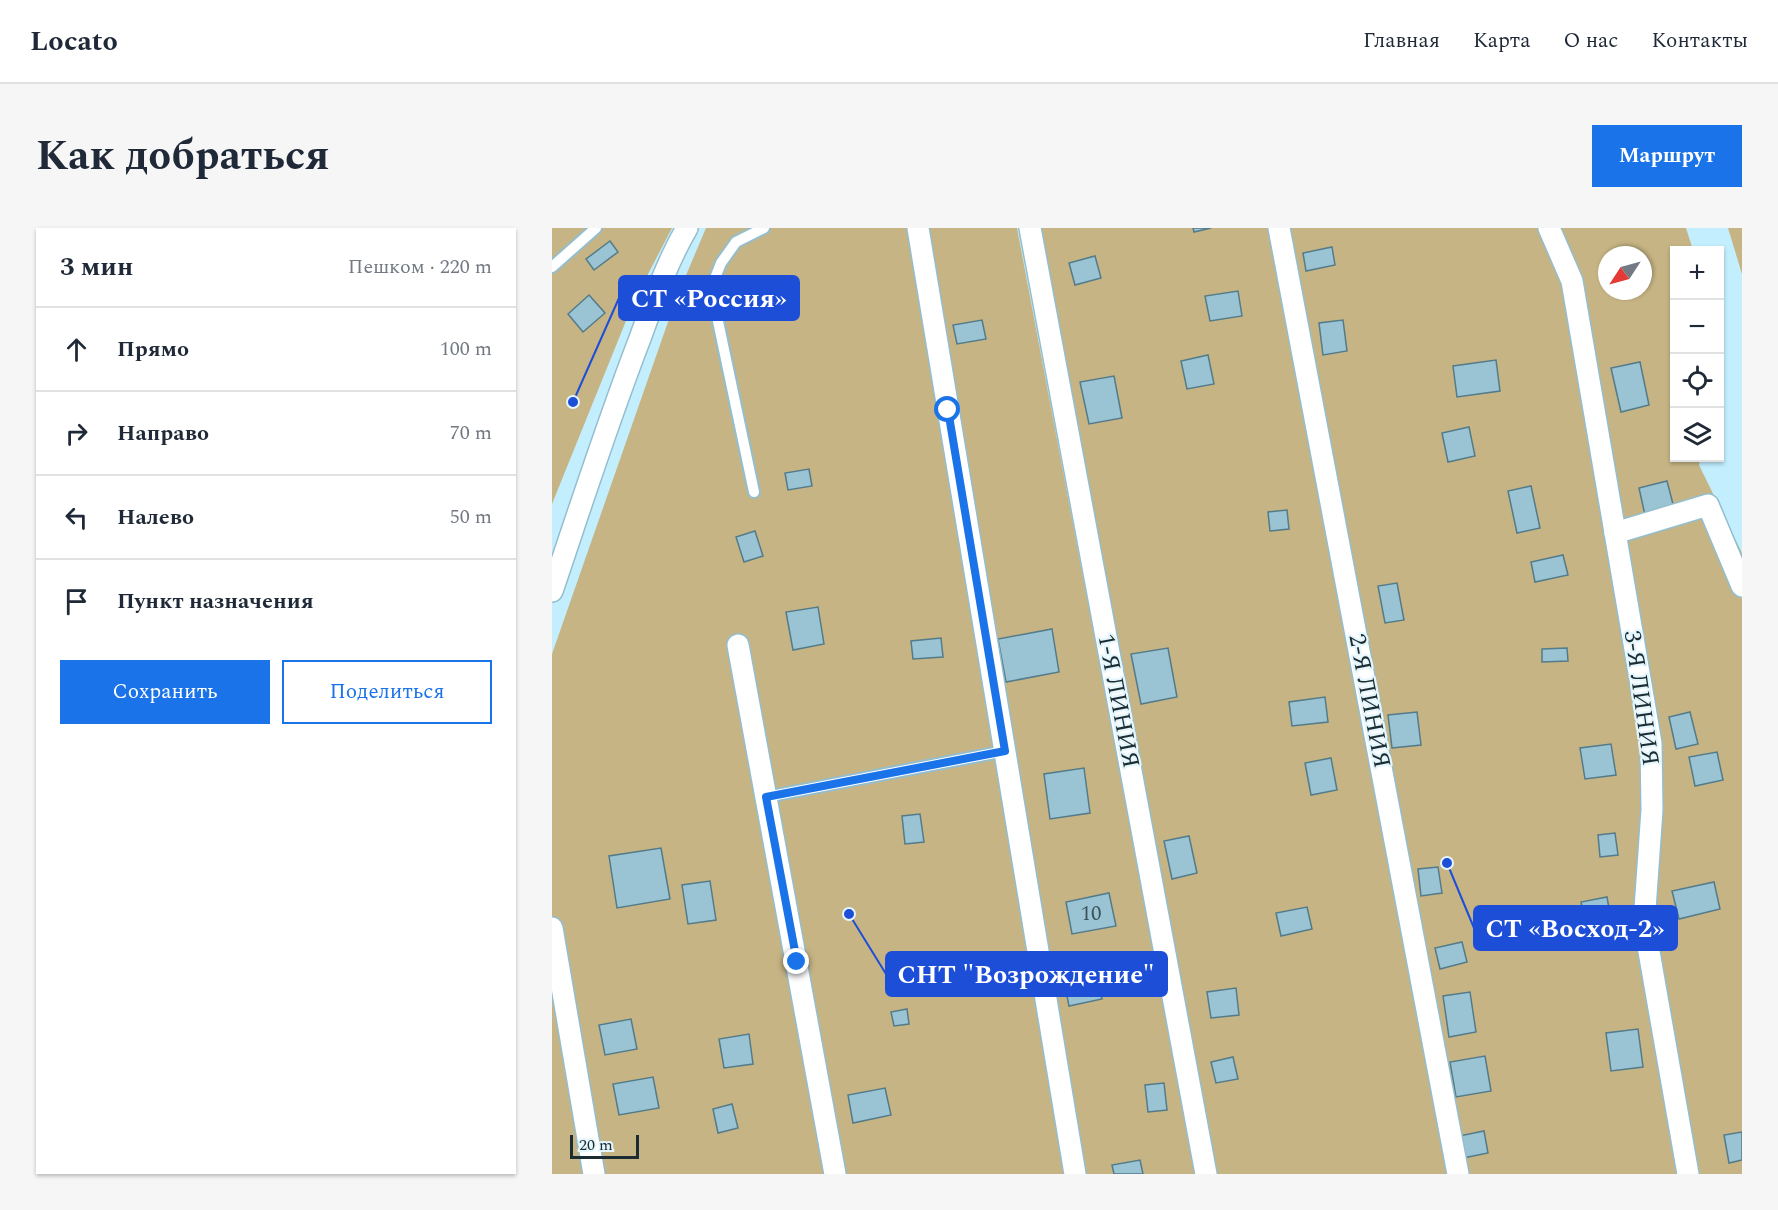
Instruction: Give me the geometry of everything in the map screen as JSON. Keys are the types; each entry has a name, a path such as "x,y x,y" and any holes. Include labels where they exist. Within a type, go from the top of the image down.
{"street":[{"path":"552,591 616,399 660,285 676,247 687,228"},
{"path":"918,228 1075,1174"},
{"name":"1-Я ЛИНИЯ","path":"1030,228 1206,1174"},
{"name":"2-Я ЛИНИЯ","path":"1279,228 1458,1174"},
{"name":"3-Я ЛИНИЯ","path":"1549,228 1572,281 1652,743 1652,810 1644,923 1688,1174"},
{"path":"1615,533 1708,505 1742,586"},
{"path":"738,645 836,1174"},
{"path":"552,928 594,1174"}],"lane":[{"path":"552,267 596,228"},
{"path":"754,492 711,288 721,263 736,242 764,228"},
{"path":"766,797 1005,751"}],"shaded area":[{"path":"552,228 672,228 634,301 552,504"},
{"path":"706,228 1017,228 1196,1174 552,1174 552,654 676,299"},
{"path":"1031,228 1686,228 1692,246 1670,246 1670,462 1699,462 1742,553 1742,1174 1212,1174"},
{"path":"1728,228 1742,228 1742,274"}],"building":[{"path":"1193,228 1211,228 1194,232"},
{"path":"610,241 618,252 594,270 586,259"},
{"path":"1332,247 1335,265 1306,271 1303,253"},
{"path":"1095,256 1101,278 1075,285 1069,263"},
{"path":"1238,291 1242,316 1210,321 1205,296"},
{"path":"589,295 605,313 583,332 568,314"},
{"path":"982,320 986,339 957,344 953,325"},
{"path":"1343,320 1347,351 1323,355 1319,323"},
{"path":"1208,355 1214,384 1187,389 1181,361"},
{"path":"1496,360 1500,391 1457,397 1453,366"},
{"path":"1640,362 1649,405 1621,412 1611,368"},
{"path":"1114,376 1122,418 1089,424 1080,382"},
{"path":"1469,427 1475,456 1448,462 1442,433"},
{"path":"809,469 812,486 788,490 785,473"},
{"path":"1667,481 1674,508 1645,515 1639,488"},
{"path":"1531,486 1540,528 1517,533 1508,491"},
{"path":"1287,510 1289,529 1270,531 1268,512"},
{"path":"755,531 763,556 744,562 736,537"},
{"path":"1563,555 1568,575 1535,582 1531,562"},
{"path":"1397,583 1404,620 1385,623 1378,586"},
{"path":"818,607 824,644 793,650 786,612"},
{"path":"1052,629 1059,672 1006,682 998,639"},
{"path":"941,638 943,657 913,659 911,641"},
{"path":"1168,648 1177,697 1141,704 1131,654"},
{"path":"1567,648 1568,661 1542,662 1542,649"},
{"path":"1325,697 1328,722 1292,726 1289,702"},
{"path":"1417,712 1421,745 1392,748 1388,715"},
{"path":"1690,712 1698,744 1676,749 1669,717"},
{"path":"1611,744 1616,775 1585,779 1580,748"},
{"path":"1717,752 1723,780 1695,786 1689,757"},
{"path":"1331,758 1337,790 1311,795 1305,763"},
{"path":"1084,768 1090,813 1050,819 1044,774"},
{"path":"920,814 924,842 905,844 902,816"},
{"path":"1615,833 1618,855 1600,857 1598,835"},
{"path":"1189,836 1197,873 1172,879 1164,841"},
{"path":"661,848 670,899 617,908 609,856"},
{"path":"1438,867 1442,893 1421,896 1418,869"},
{"path":"710,881 716,920 688,924 682,885"},
{"path":"1714,882 1720,909 1679,919 1672,891"},
{"path":"1109,893 1116,926 1072,934 1066,902"},
{"path":"1607,897 1612,925 1587,930 1581,902"},
{"path":"1307,907 1312,929 1281,936 1276,913"},
{"path":"1462,942 1467,962 1440,969 1435,948"},
{"path":"1095,969 1102,999 1069,1006 1063,976"},
{"path":"1236,988 1239,1015 1211,1018 1207,992"},
{"path":"1470,992 1476,1032 1449,1037 1443,996"},
{"path":"907,1009 909,1024 894,1026 891,1012"},
{"path":"631,1019 637,1049 605,1055 599,1025"},
{"path":"1638,1029 1643,1067 1611,1071 1606,1033"},
{"path":"749,1034 753,1064 724,1068 719,1039"},
{"path":"1485,1056 1491,1091 1456,1097 1450,1062"},
{"path":"1233,1057 1238,1079 1216,1083 1211,1062"},
{"path":"653,1077 659,1108 619,1115 613,1084"},
{"path":"1164,1083 1167,1110 1148,1112 1145,1085"},
{"path":"885,1088 891,1115 853,1123 848,1095"},
{"path":"732,1104 738,1128 718,1133 713,1109"},
{"path":"1484,1131 1488,1153 1463,1158 1459,1136"},
{"path":"1742,1132 1742,1160 1729,1163 1724,1135"},
{"path":"1140,1160 1143,1174 1114,1174 1112,1165"}],"place":[{"name":"СТ «Россия»","path":"573,402"},
{"name":"СТ «Восход-2»","path":"1447,863"},
{"name":"СНТ \"Возрождение\"","path":"849,914"}],"route":[{"path":"797,962 766,797 1005,751 948,410"}]}
